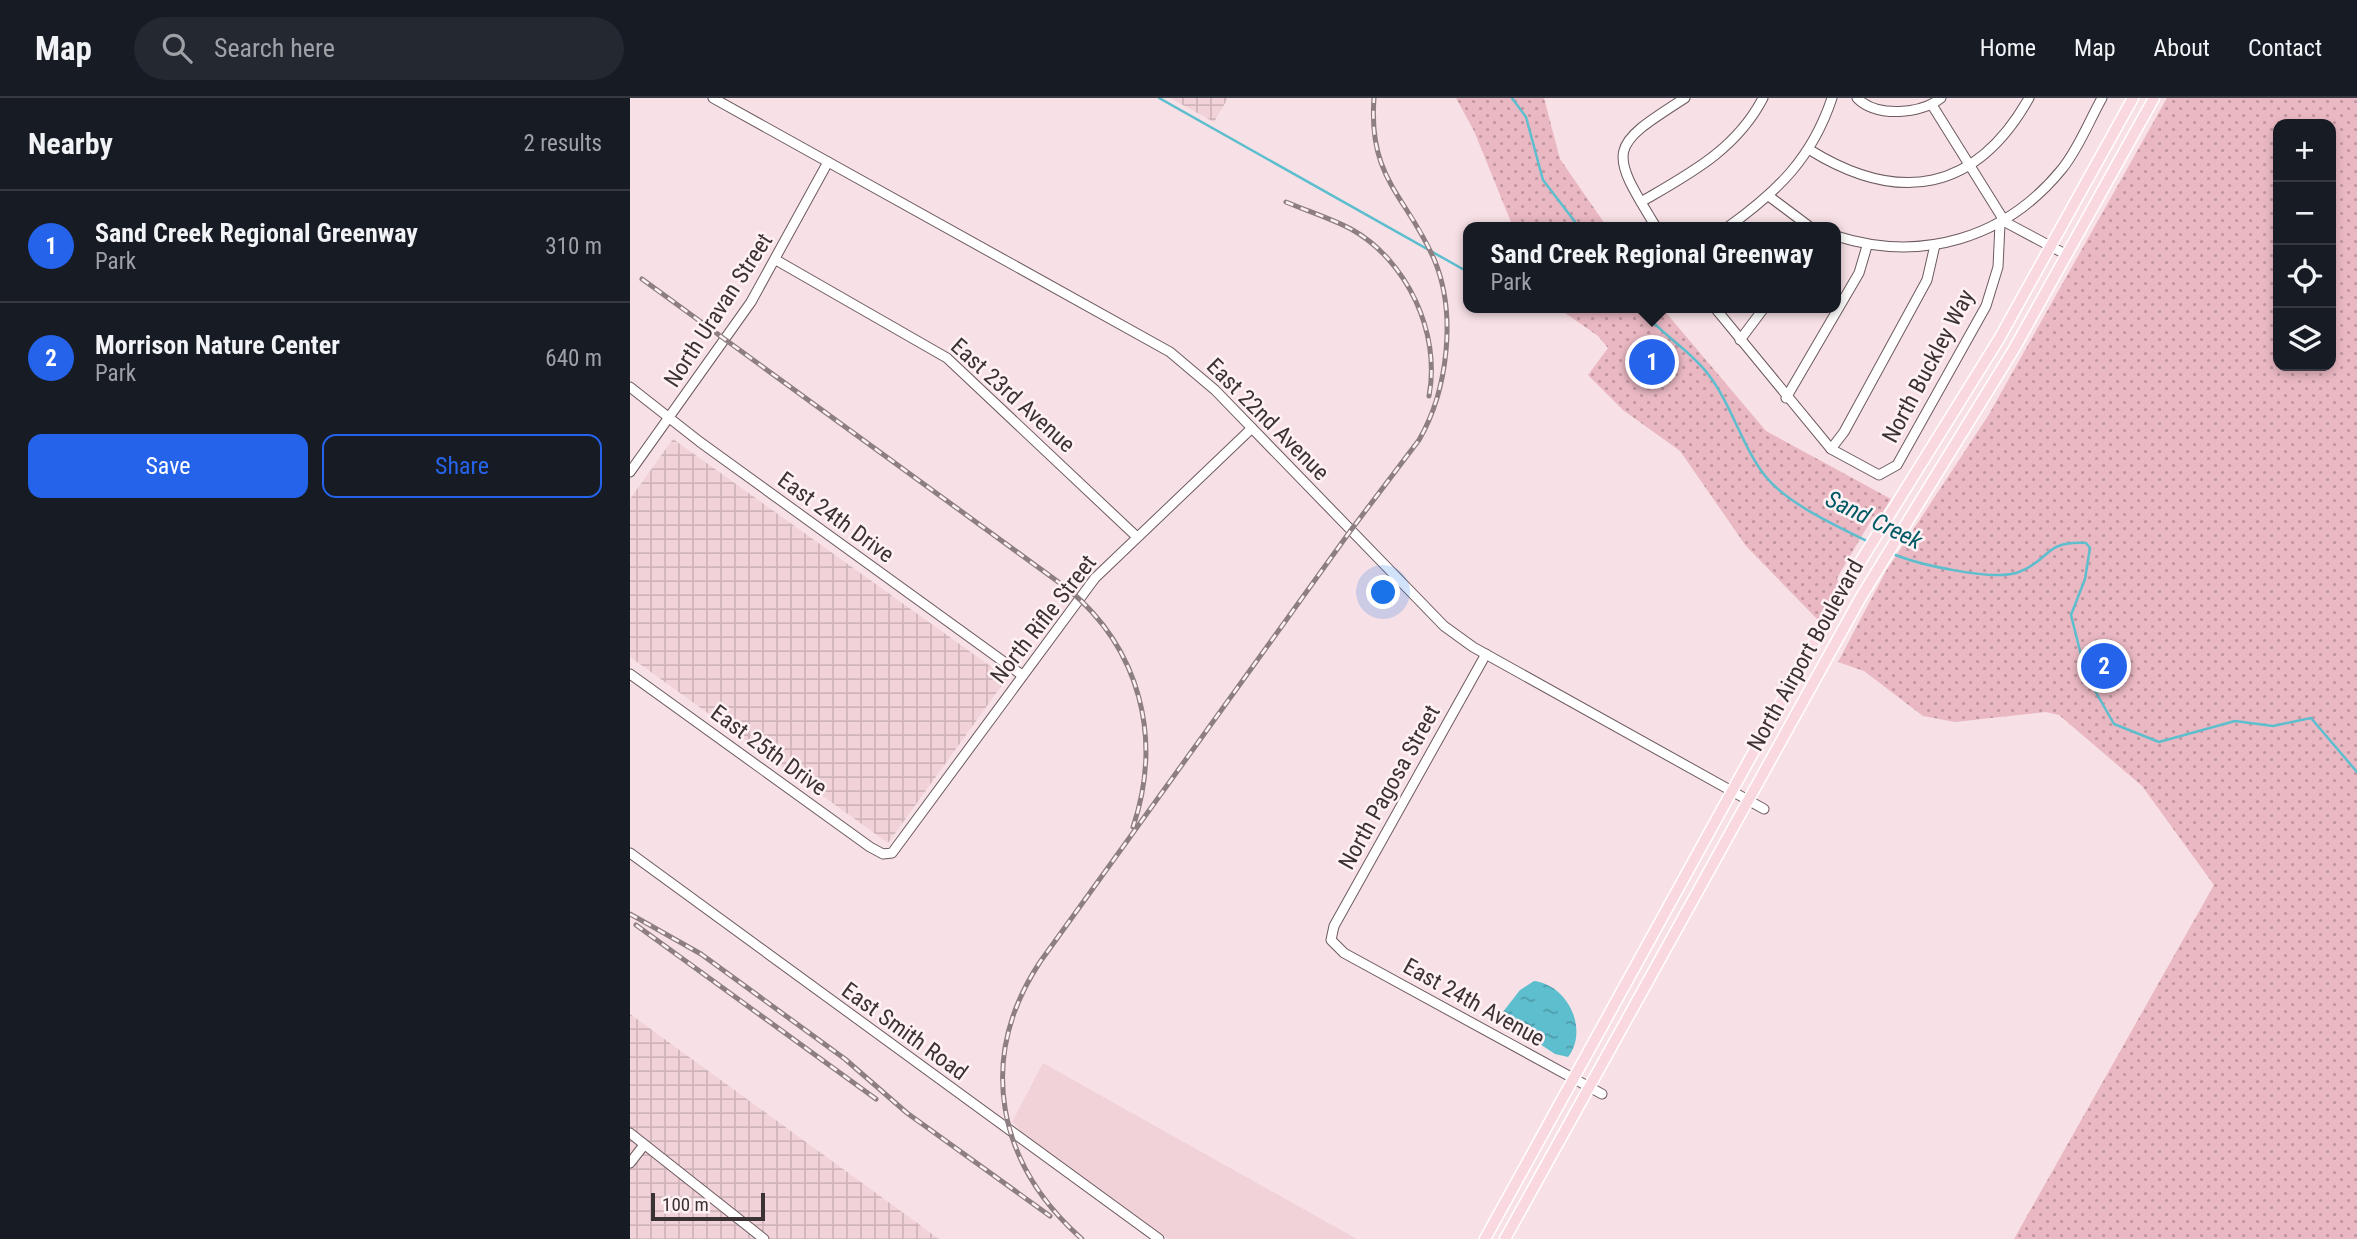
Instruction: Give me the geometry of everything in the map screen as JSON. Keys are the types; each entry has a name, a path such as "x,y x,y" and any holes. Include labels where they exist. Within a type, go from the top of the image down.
{"main road":[{"name":"North Airport Boulevard","path":"1485,1239 1844,588 1999,340 2133,98"},
{"name":"North Airport Boulevard","path":"1505,1239 1861,597 2014,349 2154,98"}],"street":[{"name":"East 22nd Avenue","path":"713,98 1170,352 1202,377 1434,618 1486,654 1764,809"},
{"path":"1653,222 1625,172 1624,145 1632,134 1685,98"},
{"path":"1641,202 1705,165 1731,143 1763,98"},
{"path":"1735,222 1770,197 1810,150 1832,98"},
{"path":"1857,98 1885,111 1932,105 1941,98"},
{"path":"1810,150 1839,168 1868,179 1893,183 1937,180 1969,165 1992,149 2011,129 2029,98"},
{"path":"1841,238 1867,246 1901,249 1935,245 2002,223 2043,190 2064,166 2102,98"},
{"path":"1932,105 2002,223 2067,254"},
{"name":"North Uravan Street","path":"630,472 776,260 828,162"},
{"path":"1770,197 1803,222"},
{"name":"North Buckley Way","path":"1831,449 1879,475 1897,465 1986,306 1998,267 2002,223"},
{"path":"1719,313 1786,398 1831,449 1844,432 1927,280 1935,245"},
{"path":"1841,304 1859,273 1867,246"},
{"name":"East 23rd Avenue","path":"776,260 947,358 1137,537"},
{"path":"1740,340 1760,313"},
{"path":"1786,398 1836,313"},
{"name":"East 24th Drive","path":"630,387 668,419 1022,676"},
{"name":"North Rifle Street","path":"888,854 895,850 911,829 1079,597 1137,537 1252,428"},
{"name":"North Pagosa Street","path":"1331,940 1334,926 1486,654"},
{"name":"East 25th Drive","path":"630,674 870,847 888,854"},
{"name":"East Smith Road","path":"630,853 1158,1239"},
{"name":"East 24th Avenue","path":"1331,940 1345,953 1602,1094"},
{"path":"630,1133 764,1239"},
{"path":"630,1163 645,1145"}],"shaded area":[{"path":"1170,98 1228,98 1214,122"},
{"path":"1456,98 1544,98 1560,159 1604,222 1511,222 1474,131"},
{"path":"2167,98 2357,98 2357,1239 2014,1239 2214,885 2142,786 2059,715 2046,712 1955,722 1923,716 1864,671 1838,662 1886,571 1988,416"},
{"path":"1565,313 1666,313 1766,431 1891,499 1878,519 1873,517 1837,578 1839,583 1819,621 1746,546 1680,451 1623,410 1588,375 1608,348 1598,336"},
{"path":"673,439 1007,678 888,843 630,657 630,499"},
{"path":"630,1014 939,1239 630,1239"},
{"path":"1043,1063 1357,1239 1168,1239 1023,1133 1012,1122"}],"water":[{"path":"1534,981 1557,991 1572,1010 1576,1034 1568,1057 1555,1054 1499,1017 1520,990"}],"waterway":[{"path":"1159,98 1463,269"},
{"name":"Sand Creek","path":"1512,98 1526,117 1543,180 1575,222"},
{"name":"Sand Creek","path":"1645,313 1708,374 1758,465 1775,487 1814,514 1869,542"},
{"name":"Sand Creek","path":"1891,553 1955,570 2007,575 2030,567 2062,545 2086,543 2090,548 2085,579 2071,615 2086,675 2114,724 2159,742 2235,721 2273,726 2311,718 2357,772"}],"railway":[{"path":"1082,1239 1053,1210 1031,1178 1014,1144 1005,1109 1003,1072 1008,1036 1020,999 1040,962 1351,530 1419,440 1429,420 1443,375 1447,327 1441,280 1423,237 1383,168 1374,126 1374,98"},
{"path":"1286,202 1351,229 1371,242 1403,279 1416,300 1430,348 1429,396"},
{"path":"642,279 1068,589 1093,613 1113,639 1128,667 1139,697 1145,728 1146,761 1142,794 1133,827"},
{"path":"630,914 701,954 845,1059 907,1113 1050,1216"},
{"path":"636,925 876,1099"}],"place":[{"name":"Sand Creek Regional Greenway","path":"1652,362"},
{"name":"Morrison Nature Center","path":"2104,666"}]}
